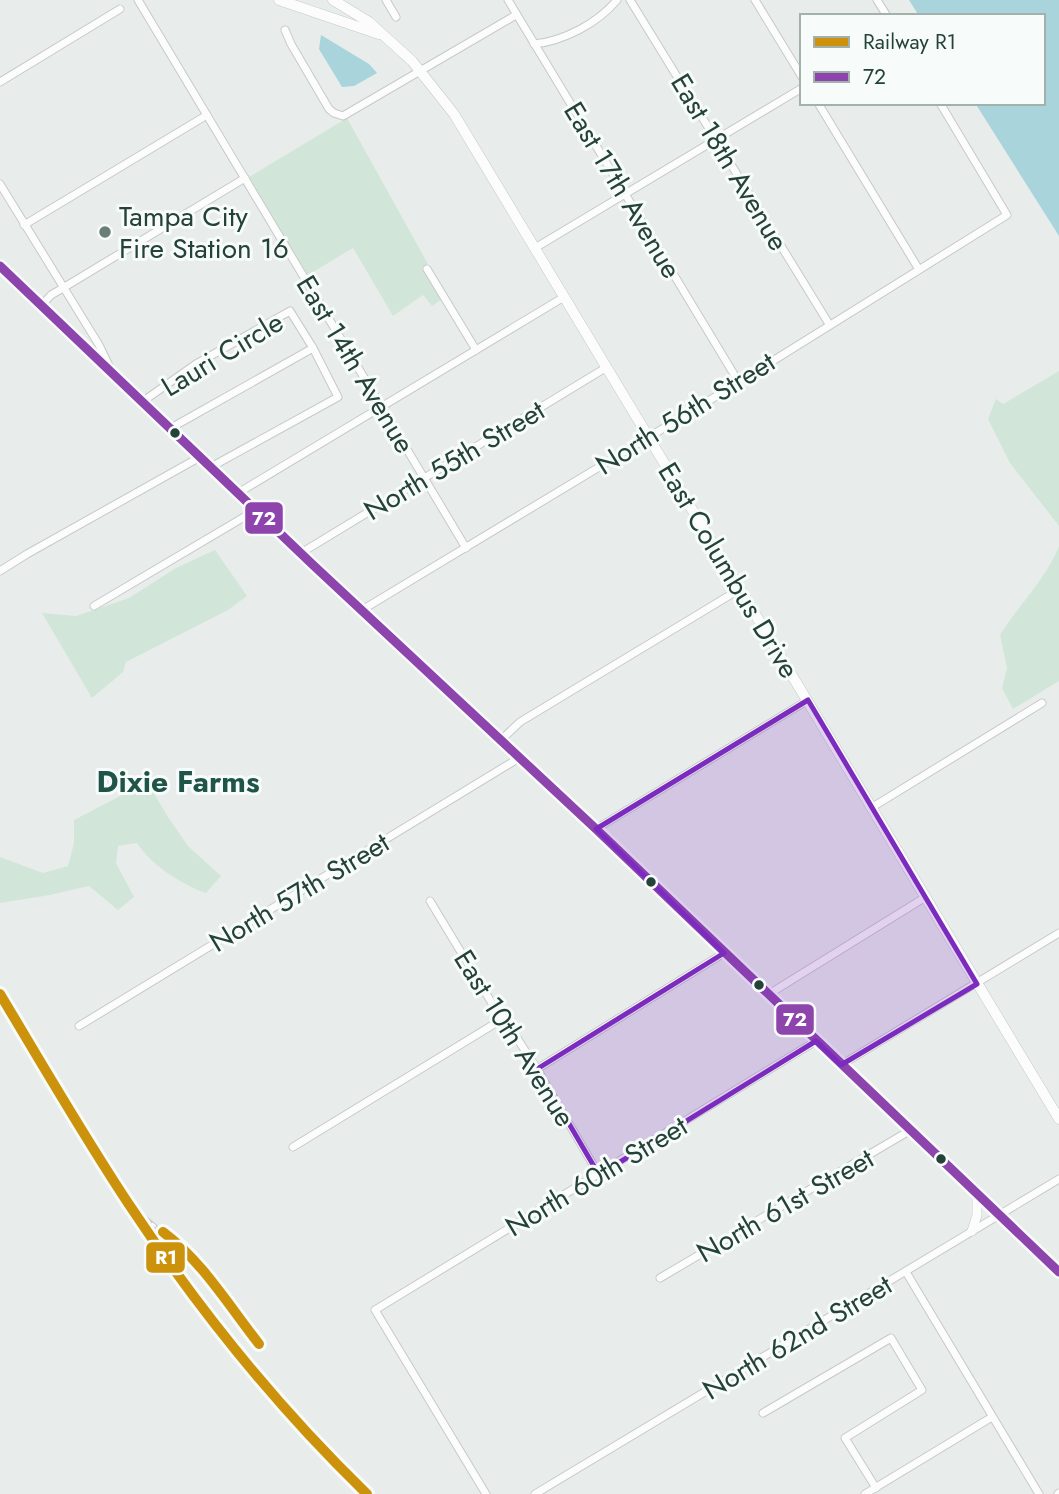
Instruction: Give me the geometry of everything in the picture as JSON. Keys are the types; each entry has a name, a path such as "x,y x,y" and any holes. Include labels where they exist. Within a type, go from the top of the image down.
{"main road":[{"name":"East Columbus Drive","path":"279,0 380,34"},
{"name":"East Columbus Drive","path":"337,1 369,22 422,72 454,114 1059,1119"}],"street":[{"name":"East 14th Avenue","path":"138,0 466,548"},
{"path":"386,0 396,17"},
{"path":"534,44 555,40 582,27 607,12 617,0"},
{"name":"East 18th Avenue","path":"630,0 829,324"},
{"path":"755,0 800,74"},
{"path":"334,18 337,1"},
{"name":"East 17th Avenue","path":"510,2 738,381"},
{"path":"0,82 120,9"},
{"path":"285,30 329,109 339,116 350,113 422,72 516,15"},
{"path":"535,248 800,89"},
{"path":"819,105 918,268"},
{"name":"North 56th Street","path":"362,610 649,437 1007,215 941,105"},
{"path":"24,225 207,116"},
{"path":"41,306 51,295 245,178"},
{"path":"0,184 109,363 113,375"},
{"path":"0,266 596,829 1059,1272"},
{"path":"427,269 476,349"},
{"path":"238,493 565,297"},
{"name":"Lauri Circle","path":"142,402 196,364 290,311 338,397 211,467"},
{"path":"171,428 313,348"},
{"name":"North 55th Street","path":"301,553 607,367"},
{"path":"0,571 200,457"},
{"path":"94,606 256,510"},
{"path":"501,740 520,722 740,589"},
{"path":"596,829 808,700"},
{"path":"871,808 1042,703"},
{"name":"North 57th Street","path":"79,1026 519,758"},
{"path":"769,995 924,898"},
{"name":"East 10th Avenue","path":"430,901 496,1010 537,1069 599,1175"},
{"path":"841,1065 1059,933"},
{"path":"537,1069 724,953"},
{"path":"293,1147 504,1018"},
{"name":"North 60th Street","path":"486,1494 376,1310 816,1041"},
{"name":"North 61st Street","path":"660,1278 909,1131"},
{"name":"North 62nd Street","path":"535,1494 1059,1179"},
{"path":"972,1231 977,1215 977,1195"},
{"path":"906,1272 1039,1494"},
{"path":"763,1413 891,1338 922,1390 845,1438 876,1488"},
{"path":"865,1494 992,1417"}],"highlighted area":[{"path":"808,700 977,984 841,1065 816,1041 599,1175 537,1069 724,953 596,829"}],"green space":[{"path":"347,118 428,264 422,268 441,300 432,306 423,295 393,316 353,248 308,275 249,177"},
{"path":"1059,371 1059,526 1010,463 988,419 996,399 1003,404"},
{"path":"1059,546 1059,681 1013,709 1002,688 1007,668 1000,635 1047,570"},
{"path":"215,550 247,596 228,610 126,662 123,672 92,698 42,613 76,616 129,598 176,568"},
{"path":"147,782 188,846 221,876 206,893 168,873 137,843 118,846 116,863 134,897 118,910 89,886 0,903 0,857 43,873 68,866 74,843 74,820"}],"water":[{"path":"909,0 1059,0 1059,236 976,105 1045,105 1045,14 918,14"},
{"path":"321,35 369,64 377,73 354,86 342,87 319,49"}],"railway":[{"path":"112,1179 136,1210 186,1252 259,1344"}],"rail line":[{"name":"R1","path":"0,994 111,1177 154,1242 210,1318 270,1391 367,1494"},
{"name":"R1","path":"163,1232 203,1270 259,1344"}],"transit line":[{"name":"72","path":"0,266 312,564 596,829 1059,1272"}],"place":[{"name":"Tampa City Fire Station 16","path":"105,232"}],"district":[{"name":"Dixie Farms","path":"178,782"}]}
